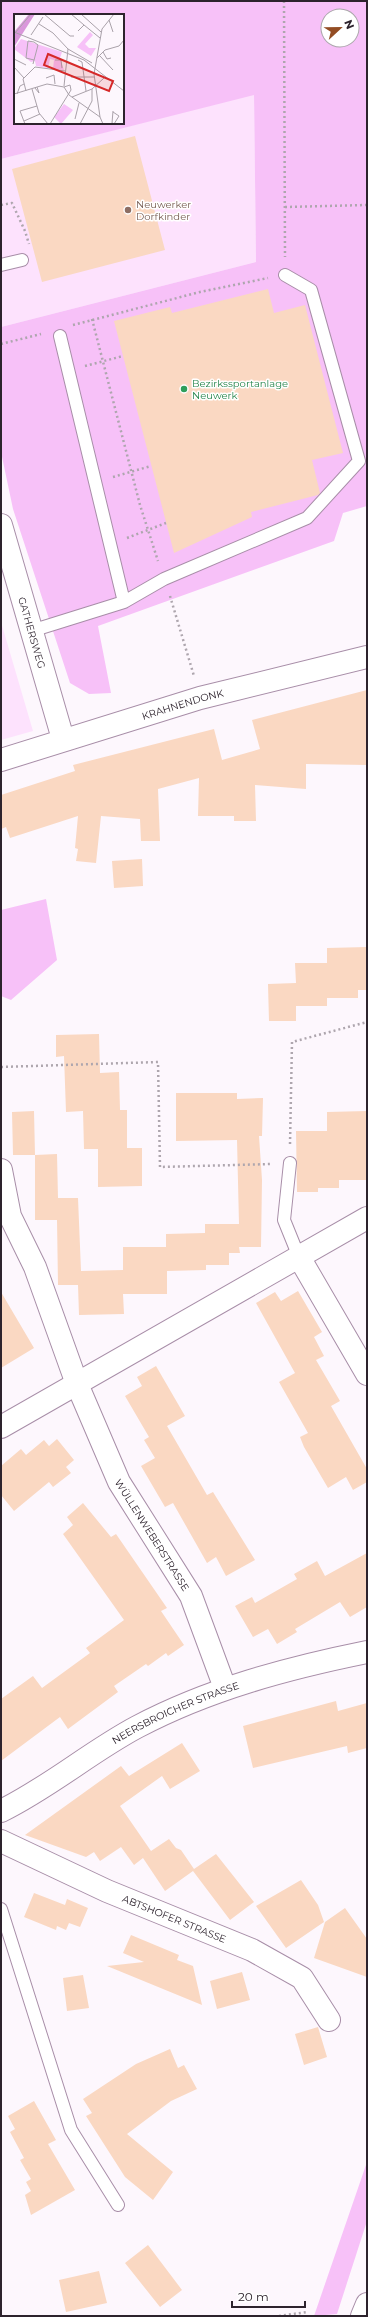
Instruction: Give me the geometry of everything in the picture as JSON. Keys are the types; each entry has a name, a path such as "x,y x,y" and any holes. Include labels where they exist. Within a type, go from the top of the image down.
{"street":[{"name":"GATHERSWEG","path":"1,525 63,739"},
{"name":"KRAHNENDONK","path":"1,760 63,739 200,698 367,657"},
{"name":"WÜLLENWEBERSTRASSE","path":"1,1170 10,1216 35,1267 77,1384 120,1482 191,1596 225,1688"},
{"path":"1,1427 367,1218"},
{"path":"299,1258 367,1374"},
{"name":"NEERSBROICHER STRASSE","path":"1,1811 29,1797 137,1727 225,1688 367,1652"},
{"name":"ABTSHOFER STRASSE","path":"1,1841 106,1891 252,1950 302,1978 329,2020"},
{"path":"362,2316 367,2304"}],"lane":[{"path":"1,265 22,260"},
{"path":"31,631 124,602 164,579 307,518 359,461 311,290 285,275"},
{"path":"63,332 68,371 124,602"},
{"path":"290,1163 284,1220 299,1258"},
{"path":"1,1908 71,2130 118,2205"}],"path":[{"path":"63,332 92,319 200,292 285,275 284,1"},
{"path":"1,205 12,203 26,231 32,257 22,260"},
{"path":"285,207 367,205"},
{"path":"92,319 148,530 200,698"},
{"path":"1,344 44,333"},
{"path":"68,371 123,356"},
{"path":"95,483 151,466"},
{"path":"110,544 166,524"},
{"path":"1,1067 158,1062 160,1167 290,1163 292,1042 367,1022"},
{"path":"279,2316 307,2312"}],"shaded area":[{"name":"Bezirkssportanlage Neuwerk","path":"1,1 367,1 367,506 343,513 334,541 98,626 111,693 89,694 70,683 13,509 1,452 1,327 256,262 254,95 1,159"},
{"name":"Neuwerker Dorfkinder","path":"254,94 256,262 1,327 1,159"},
{"path":"1,622 33,731 1,740"},
{"path":"46,899 57,960 11,1000 1,996 1,910"},
{"path":"367,2162 367,2221 337,2314 314,2316"}],"building":[{"path":"135,136 165,250 42,282 12,169"},
{"path":"268,289 274,313 305,305 343,453 312,460 320,493 318,495 251,512 252,517 174,553 114,321 170,307 172,313"},
{"path":"367,690 367,765 306,764 306,789 255,785 256,821 234,821 234,816 198,816 199,778 158,789 160,841 141,841 140,819 101,816 96,863 76,861 78,849 75,848 78,816 10,838 6,827 1,829 1,795 75,771 73,765 214,729 222,760 260,749 252,720"},
{"path":"142,859 143,886 114,888 112,861"},
{"path":"367,947 367,990 358,990 358,998 327,998 327,1006 296,1006 296,1021 269,1021 268,984 296,983 295,963 327,963 327,948"},
{"path":"99,1034 100,1073 119,1072 120,1110 127,1110 127,1148 142,1148 142,1186 98,1187 98,1149 84,1149 83,1111 66,1112 64,1056 56,1057 56,1035"},
{"path":"176,1093 237,1093 237,1099 263,1098 262,1136 259,1136 262,1180 261,1247 239,1247 240,1253 229,1253 229,1265 206,1265 206,1270 167,1271 167,1294 123,1294 124,1314 79,1315 78,1285 58,1285 57,1220 35,1220 35,1155 57,1154 58,1198 78,1198 81,1271 123,1270 123,1247 166,1247 166,1234 205,1233 205,1224 239,1224 237,1140 176,1141"},
{"path":"34,1111 35,1155 13,1155 12,1112"},
{"path":"367,1111 367,1180 339,1180 339,1188 318,1188 318,1192 297,1192 296,1131 327,1131 327,1112"},
{"path":"298,1291 322,1332 314,1337 324,1356 316,1360 340,1401 331,1406 367,1469 367,1482 353,1490 346,1477 328,1488 304,1447 300,1437 308,1433 279,1382 295,1373 256,1303 275,1292 281,1301"},
{"path":"1,1292 34,1348 1,1368"},
{"path":"156,1366 185,1416 167,1426 207,1495 213,1492 255,1560 226,1576 216,1557 207,1563 173,1503 165,1507 141,1466 155,1458 144,1440 149,1437 125,1396 142,1386 137,1377"},
{"path":"57,1439 74,1460 66,1467 71,1473 53,1487 49,1482 14,1511 1,1495 1,1466 21,1449 26,1455 44,1440 49,1446"},
{"path":"83,1503 111,1537 116,1534 167,1608 161,1611 184,1645 168,1656 166,1653 148,1666 146,1664 114,1686 118,1692 68,1729 60,1717 1,1761 1,1699 33,1676 42,1688 90,1653 86,1648 124,1620 63,1534 73,1525 67,1517"},
{"path":"367,1553 367,1607 350,1617 340,1602 295,1629 297,1632 277,1644 268,1629 253,1637 235,1606 252,1597 255,1603 297,1579 294,1574 317,1561 325,1576"},
{"path":"336,1701 338,1711 367,1703 367,1748 348,1753 347,1746 253,1768 243,1726"},
{"path":"182,1743 200,1771 170,1789 162,1776 120,1806 151,1851 169,1839 176,1848 181,1850 194,1869 216,1854 254,1902 230,1920 193,1871 165,1891 143,1858 134,1865 121,1847 100,1861 94,1852 86,1857 25,1835 121,1766 129,1776"},
{"path":"301,1880 318,1905 324,1922 286,1948 256,1906"},
{"path":"34,1893 65,1905 67,1899 88,1908 80,1927 69,1923 66,1930 57,1926 56,1930 24,1917"},
{"path":"345,1908 367,1939 367,1977 314,1958 325,1922"},
{"path":"131,1935 179,1955 177,1960 193,1966 202,2005 107,1966 144,1962 123,1953"},
{"path":"242,1972 250,2000 217,2009 210,1981"},
{"path":"83,1975 89,2008 67,2011 63,1978"},
{"path":"318,2027 327,2057 304,2065 295,2034"},
{"path":"170,2049 178,2068 184,2065 197,2089 171,2101 127,2134 173,2172 153,2200 125,2177 86,2116 92,2113 83,2099 136,2064"},
{"path":"34,2101 56,2140 48,2144 75,2190 31,2215 25,2195 31,2191 26,2182 31,2179 20,2160 24,2158 10,2132 15,2129 8,2116"},
{"path":"148,2245 182,2290 160,2307 125,2263"},
{"path":"99,2271 107,2303 66,2312 59,2280"}],"place":[{"name":"Neuwerker Dorfkinder","path":"128,210"},
{"name":"Bezirkssportanlage Neuwerk","path":"184,389"}]}
